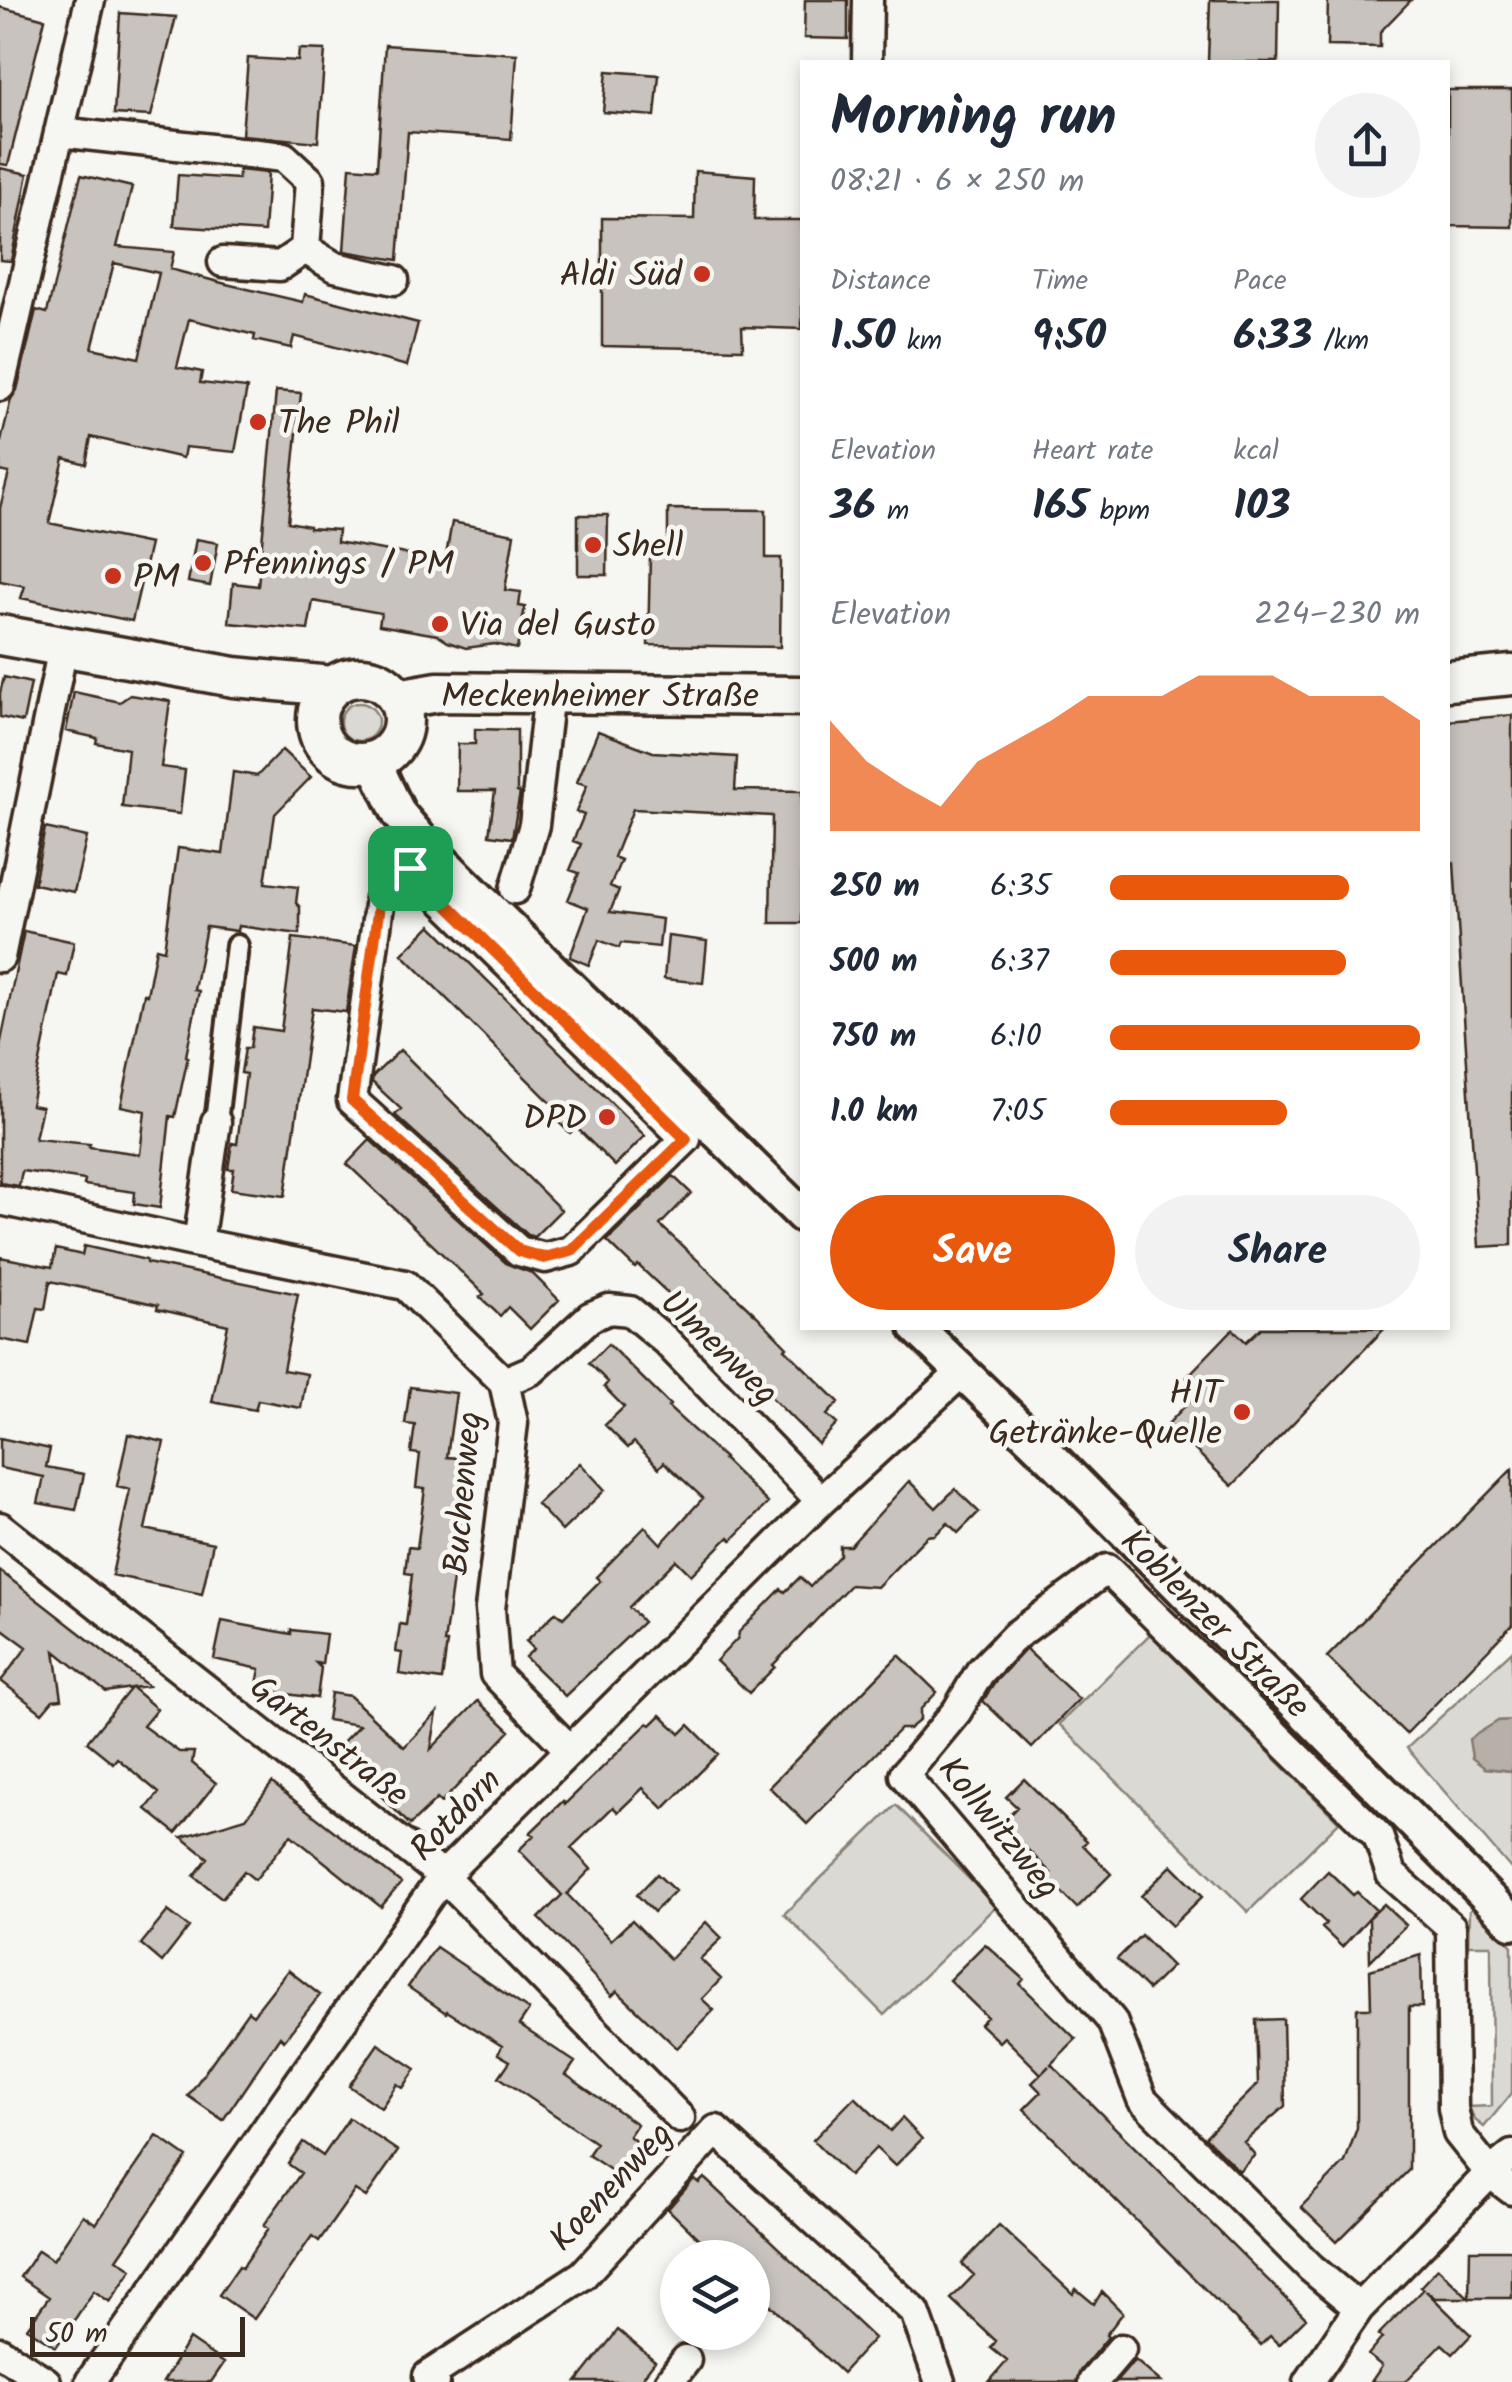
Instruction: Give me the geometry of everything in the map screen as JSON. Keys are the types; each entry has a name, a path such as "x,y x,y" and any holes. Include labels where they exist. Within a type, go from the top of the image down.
{"main road":[{"path":"0,635 234,677 332,686"},
{"path":"1450,681 1512,676"},
{"path":"234,677 298,711 316,728 331,753 344,761 374,762 387,755 403,729 403,714 398,699 376,680 346,679 332,686 319,705 316,728"},
{"name":"Meckenheimer Straße","path":"398,699 438,692 800,696"}],"street":[{"path":"0,386 90,0"},
{"path":"868,0 868,60"},
{"path":"59,132 284,157 310,180 305,250"},
{"path":"224,262 280,266 305,250"},
{"path":"305,250 335,267 394,280"},
{"path":"0,957 63,646"},
{"path":"515,889 534,826 549,692"},
{"path":"374,762 419,858 696,1129 800,1213"},
{"path":"419,858 380,898 352,1100 519,1251 544,1258 571,1251 696,1129"},
{"path":"198,1243 237,946"},
{"name":"Buchenweg","path":"0,1200 405,1285 504,1382 513,1423 490,1609 495,1674 570,1750"},
{"name":"Ulmenweg","path":"504,1382 532,1370 590,1317 610,1309 630,1310 666,1341 820,1502"},
{"name":"Koblenzer Straße","path":"919,1330 1085,1490 1512,1922"},
{"name":"Rotdorn","path":"90,2382 443,1876 820,1502 962,1372"},
{"name":"Gartenstraße","path":"0,1528 443,1876 680,2118"},
{"name":"Kollwitzweg","path":"1359,2308 1310,2268 1142,2098 1112,2020 904,1775 957,1711 980,1672 1016,1636 1107,1570 1378,1836 1391,1874 1451,1927 1453,2108 1458,2134 1505,2173"},
{"name":"Koenenweg","path":"435,2382 428,2376 583,2275 716,2130 915,2312 940,2382"},
{"path":"1309,2382 1359,2308 1505,2173 1512,2141"},
{"path":"1093,2382 1121,2349"},
{"path":"0,2352 46,2382"}],"shaded area":[{"path":"359,703 373,708 378,722 373,736 359,741 345,736 340,722 345,708"},
{"path":"1150,1634 1339,1822 1248,1912 1059,1724"},
{"path":"1512,1651 1512,1720 1498,1721 1485,1768 1512,1771 1512,1870 1407,1748"},
{"path":"1512,1720 1512,1771 1485,1768 1472,1758 1469,1739 1498,1721"},
{"path":"896,1805 996,1906 884,2015 784,1914"},
{"path":"1476,1905 1512,1946 1512,2093 1484,2127 1469,2107 1492,2106 1491,1945 1468,1945 1469,1911"}],"building":[{"path":"805,0 848,0 848,39 804,38"},
{"path":"1210,0 1279,0 1278,60 1208,60"},
{"path":"1328,0 1411,0 1380,32 1380,47 1327,46"},
{"path":"0,7 45,19 8,165 0,164"},
{"path":"120,13 176,17 151,116 114,114"},
{"path":"385,45 517,54 511,139 408,132 398,260 344,251 350,167 377,169"},
{"path":"299,49 325,50 318,142 242,135 248,58 298,61"},
{"path":"607,71 659,75 655,116 603,112"},
{"path":"1450,90 1512,90 1512,227 1450,226"},
{"path":"0,168 28,174 11,261 0,260"},
{"path":"239,170 268,173 264,232 174,226 178,175 238,179"},
{"name":"Aldi Süd","path":"695,171 755,176 754,220 800,220 800,329 742,327 743,349 602,346 602,218 694,219"},
{"path":"81,175 132,187 117,247 174,252 170,269 226,284 303,302 305,294 418,323 407,366 294,336 291,348 189,319 177,367 202,372 200,383 247,388 235,452 185,447 183,458 91,437 86,464 64,458 49,523 150,544 132,621 21,598 25,586 0,581 0,508 9,473 0,471 0,446 36,310 47,313","holes":["114,263 159,273 139,358 92,348"]},
{"path":"276,391 301,393 288,522 338,530 337,542 445,561 452,522 514,534 505,590 521,592 519,606 525,607 517,649 494,644 466,648 437,635 379,625 381,613 313,601 308,630 229,623 233,583 258,586"},
{"path":"668,509 766,510 766,558 781,558 780,647 648,645 650,556 668,556"},
{"name":"Shell","path":"578,515 608,515 607,575 578,575"},
{"name":"Pfennings / PM","path":"196,539 218,543 210,586 188,582"},
{"path":"4,677 31,683 23,722 0,717"},
{"path":"74,692 120,702 130,695 170,701 161,767 185,770 180,814 122,807 128,749 96,743 97,738 66,731"},
{"path":"1512,715 1512,1245 1479,1247 1454,863 1450,864 1450,721"},
{"path":"475,729 517,730 520,793 512,838 489,835 495,791 457,791 458,744 475,744"},
{"path":"598,731 653,752 737,757 735,790 800,791 800,923 770,923 772,816 633,809 614,857 621,860 610,886 619,890 610,912 662,919 659,947 621,943 619,948 599,940 589,965 570,957 588,908 568,900 579,873 570,870 581,844 573,841 584,815 576,812 587,785 577,782"},
{"path":"282,750 311,777 275,814 265,883 298,887 300,934 238,926 237,931 206,927 194,990 199,991 188,1057 175,1117 170,1116 160,1208 134,1204 135,1192 84,1185 85,1180 22,1171 19,1186 0,1183 0,1046 24,931 74,942 67,976 58,974 31,1105 42,1107 35,1139 140,1154 145,1111 121,1106 156,948 164,950 178,848 223,854 233,772 257,776"},
{"path":"45,828 87,837 74,892 34,884"},
{"path":"431,925 645,1136 615,1166 576,1127 570,1133 551,1115 557,1109 402,954"},
{"path":"668,936 707,941 703,983 664,979"},
{"path":"293,938 356,946 346,1012 312,1008 285,1196 231,1189 234,1169 228,1169 232,1143 237,1144 246,1074 241,1073 245,1048 250,1048 253,1027 281,1031"},
{"path":"400,1050 561,1210 534,1237 395,1115 401,1109 372,1082 373,1076"},
{"path":"370,1140 507,1264 532,1273 559,1300 530,1329 508,1307 500,1316 480,1297 484,1294 474,1284 347,1164"},
{"path":"673,1176 691,1193 660,1225 757,1316 839,1402 827,1415 837,1424 818,1444 745,1371 742,1374 699,1332 704,1327 607,1241"},
{"path":"84,1246 146,1263 298,1294 283,1370 307,1374 301,1408 258,1400 255,1410 212,1402 228,1325 106,1293 50,1281 45,1309 38,1308 30,1345 0,1339 0,1257 52,1267 56,1249 82,1255"},
{"name":"HIT Getränke-Quelle","path":"1232,1330 1246,1342 1259,1330 1383,1330 1232,1486 1168,1424 1199,1391 1186,1378"},
{"path":"608,1344 768,1503 691,1575 676,1560 629,1607 643,1622 565,1696 525,1657 534,1649 526,1641 556,1612 563,1618 645,1527 661,1544 703,1498 664,1462 659,1468 634,1442 628,1448 605,1425 624,1407 604,1387 608,1382 589,1363"},
{"path":"410,1387 456,1393 447,1457 470,1459 442,1680 399,1674 402,1653 396,1652 400,1624 406,1625 412,1574 405,1573 408,1547 417,1548 425,1489 416,1488 420,1454 411,1453 415,1425 405,1424"},
{"path":"128,1434 164,1442 145,1529 213,1543 202,1594 112,1575 130,1489 117,1486"},
{"path":"0,1438 50,1449 46,1467 84,1474 76,1510 38,1503 44,1477 0,1468"},
{"path":"580,1463 605,1490 562,1531 537,1504"},
{"path":"1512,1469 1512,1625 1406,1734 1327,1657"},
{"path":"909,1481 936,1508 955,1489 979,1512 958,1533 948,1523 935,1535 927,1536 877,1587 850,1585 749,1693 716,1661 781,1589 785,1592 800,1577 810,1587 840,1555 840,1546 850,1546"},
{"path":"0,1571 148,1686 132,1688 157,1709 143,1726 179,1752 194,1752 192,1763 216,1783 176,1833 146,1809 159,1793 117,1758 113,1763 87,1742 131,1688 106,1692 55,1651 62,1699 53,1700 42,1713 1,1681 27,1647 0,1627"},
{"path":"222,1621 291,1634 291,1630 326,1634 322,1664 316,1663 321,1668 317,1698 256,1690 260,1669 214,1659"},
{"path":"1026,1649 1079,1699 1032,1748 983,1701"},
{"path":"899,1655 937,1692 920,1710 920,1720 909,1729 900,1729 807,1824 769,1787"},
{"path":"331,1693 350,1696 404,1747 437,1713 431,1749 478,1701 510,1731 441,1803 437,1799 410,1825 381,1796 385,1791 339,1746 359,1725 327,1720"},
{"path":"661,1715 680,1734 689,1725 718,1754 664,1809 643,1788 618,1812 613,1807 571,1848 591,1869 567,1894 611,1940 632,1920 670,1959 706,1922 722,1938 700,1959 721,1979 702,1999 714,2010 677,2048 617,1991 612,1996 539,1918 562,1895 519,1850 534,1835 530,1833 563,1801 565,1804"},
{"path":"1024,1779 1087,1841 1083,1845 1111,1874 1077,1908 1047,1877 1051,1873 1001,1823 1017,1807 1006,1797"},
{"path":"272,1783 401,1883 381,1907 291,1835 255,1880 244,1871 222,1898 194,1876 208,1858 182,1837 246,1818"},
{"path":"1172,1865 1203,1896 1172,1926 1141,1896"},
{"path":"1328,1871 1376,1910 1342,1947 1322,1928 1326,1923 1301,1899"},
{"path":"657,1874 675,1891 654,1912 637,1895"},
{"path":"1384,1904 1406,1925 1370,1961 1369,1918"},
{"path":"168,1911 189,1927 162,1962 141,1944"},
{"path":"1141,1935 1172,1966 1148,1990 1117,1959"},
{"path":"985,1944 1024,1979 1020,1984 1076,2039 1051,2064 1306,2318 1279,2345 1270,2336 1261,2345 1024,2109 1041,2092 1032,2083 1041,2074 1004,2037 999,2042 980,2024 987,2017 949,1980"},
{"path":"436,1947 529,2010 519,2025 575,2062 566,2075 637,2124 629,2136 639,2144 618,2175 588,2155 596,2143 499,2077 510,2061 498,2054 502,2046 408,1987"},
{"path":"1421,1955 1422,2007 1409,2007 1409,2170 1337,2242 1301,2207 1345,2162 1357,2128 1357,2008 1371,2008 1370,1970"},
{"path":"288,1970 320,1995 284,2040 280,2036 223,2120 188,2096 248,2011 253,2015"},
{"path":"1283,2019 1285,2106 1244,2142 1255,2155 1239,2171 1205,2137 1258,2084 1256,2020"},
{"path":"378,2044 416,2069 403,2088 397,2084 381,2108 349,2086"},
{"path":"855,2097 890,2131 902,2118 922,2139 895,2166 876,2148 849,2176 813,2140"},
{"path":"349,2118 398,2151 366,2197 355,2190 319,2241 312,2236 254,2319 219,2295 269,2228 264,2225 301,2173 288,2164 303,2142 323,2156"},
{"path":"157,2136 187,2157 117,2259 132,2269 110,2302 94,2291 56,2347 27,2328 49,2297 20,2277 38,2250 53,2260 83,2215 96,2224"},
{"path":"704,2178 770,2240 700,2240 668,2209 694,2179 699,2183"},
{"path":"999,2225 1073,2294 1076,2289 1094,2304 1102,2292 1123,2313 1076,2382 989,2382 1007,2361 991,2348 996,2341 951,2299 974,2275 962,2264"},
{"path":"770,2240 874,2338 842,2373 770,2305"},
{"path":"1470,2250 1512,2250 1512,2298 1469,2298"},
{"path":"1438,2268 1469,2298 1435,2298 1425,2290 1471,2335 1453,2354 1442,2344 1405,2382 1371,2382 1382,2366 1368,2355 1382,2338 1378,2335"},
{"path":"618,2330 655,2361 639,2382 577,2382"},
{"path":"189,2339 224,2363 211,2382 163,2382"},
{"path":"1135,2360 1161,2382 1116,2382"}],"place":[{"name":"Aldi Süd","path":"702,274"},
{"name":"The Phil","path":"258,422"},
{"name":"Shell","path":"593,545"},
{"name":"Pfennings / PM","path":"203,563"},
{"name":"PM","path":"113,576"},
{"name":"Via del Gusto","path":"440,624"},
{"name":"DPD","path":"607,1117"},
{"name":"HIT Getränke-Quelle","path":"1242,1412"}],"route":[{"path":"410,868 686,1139 571,1251 544,1258 519,1251 352,1100 380,898 410,868"}]}
